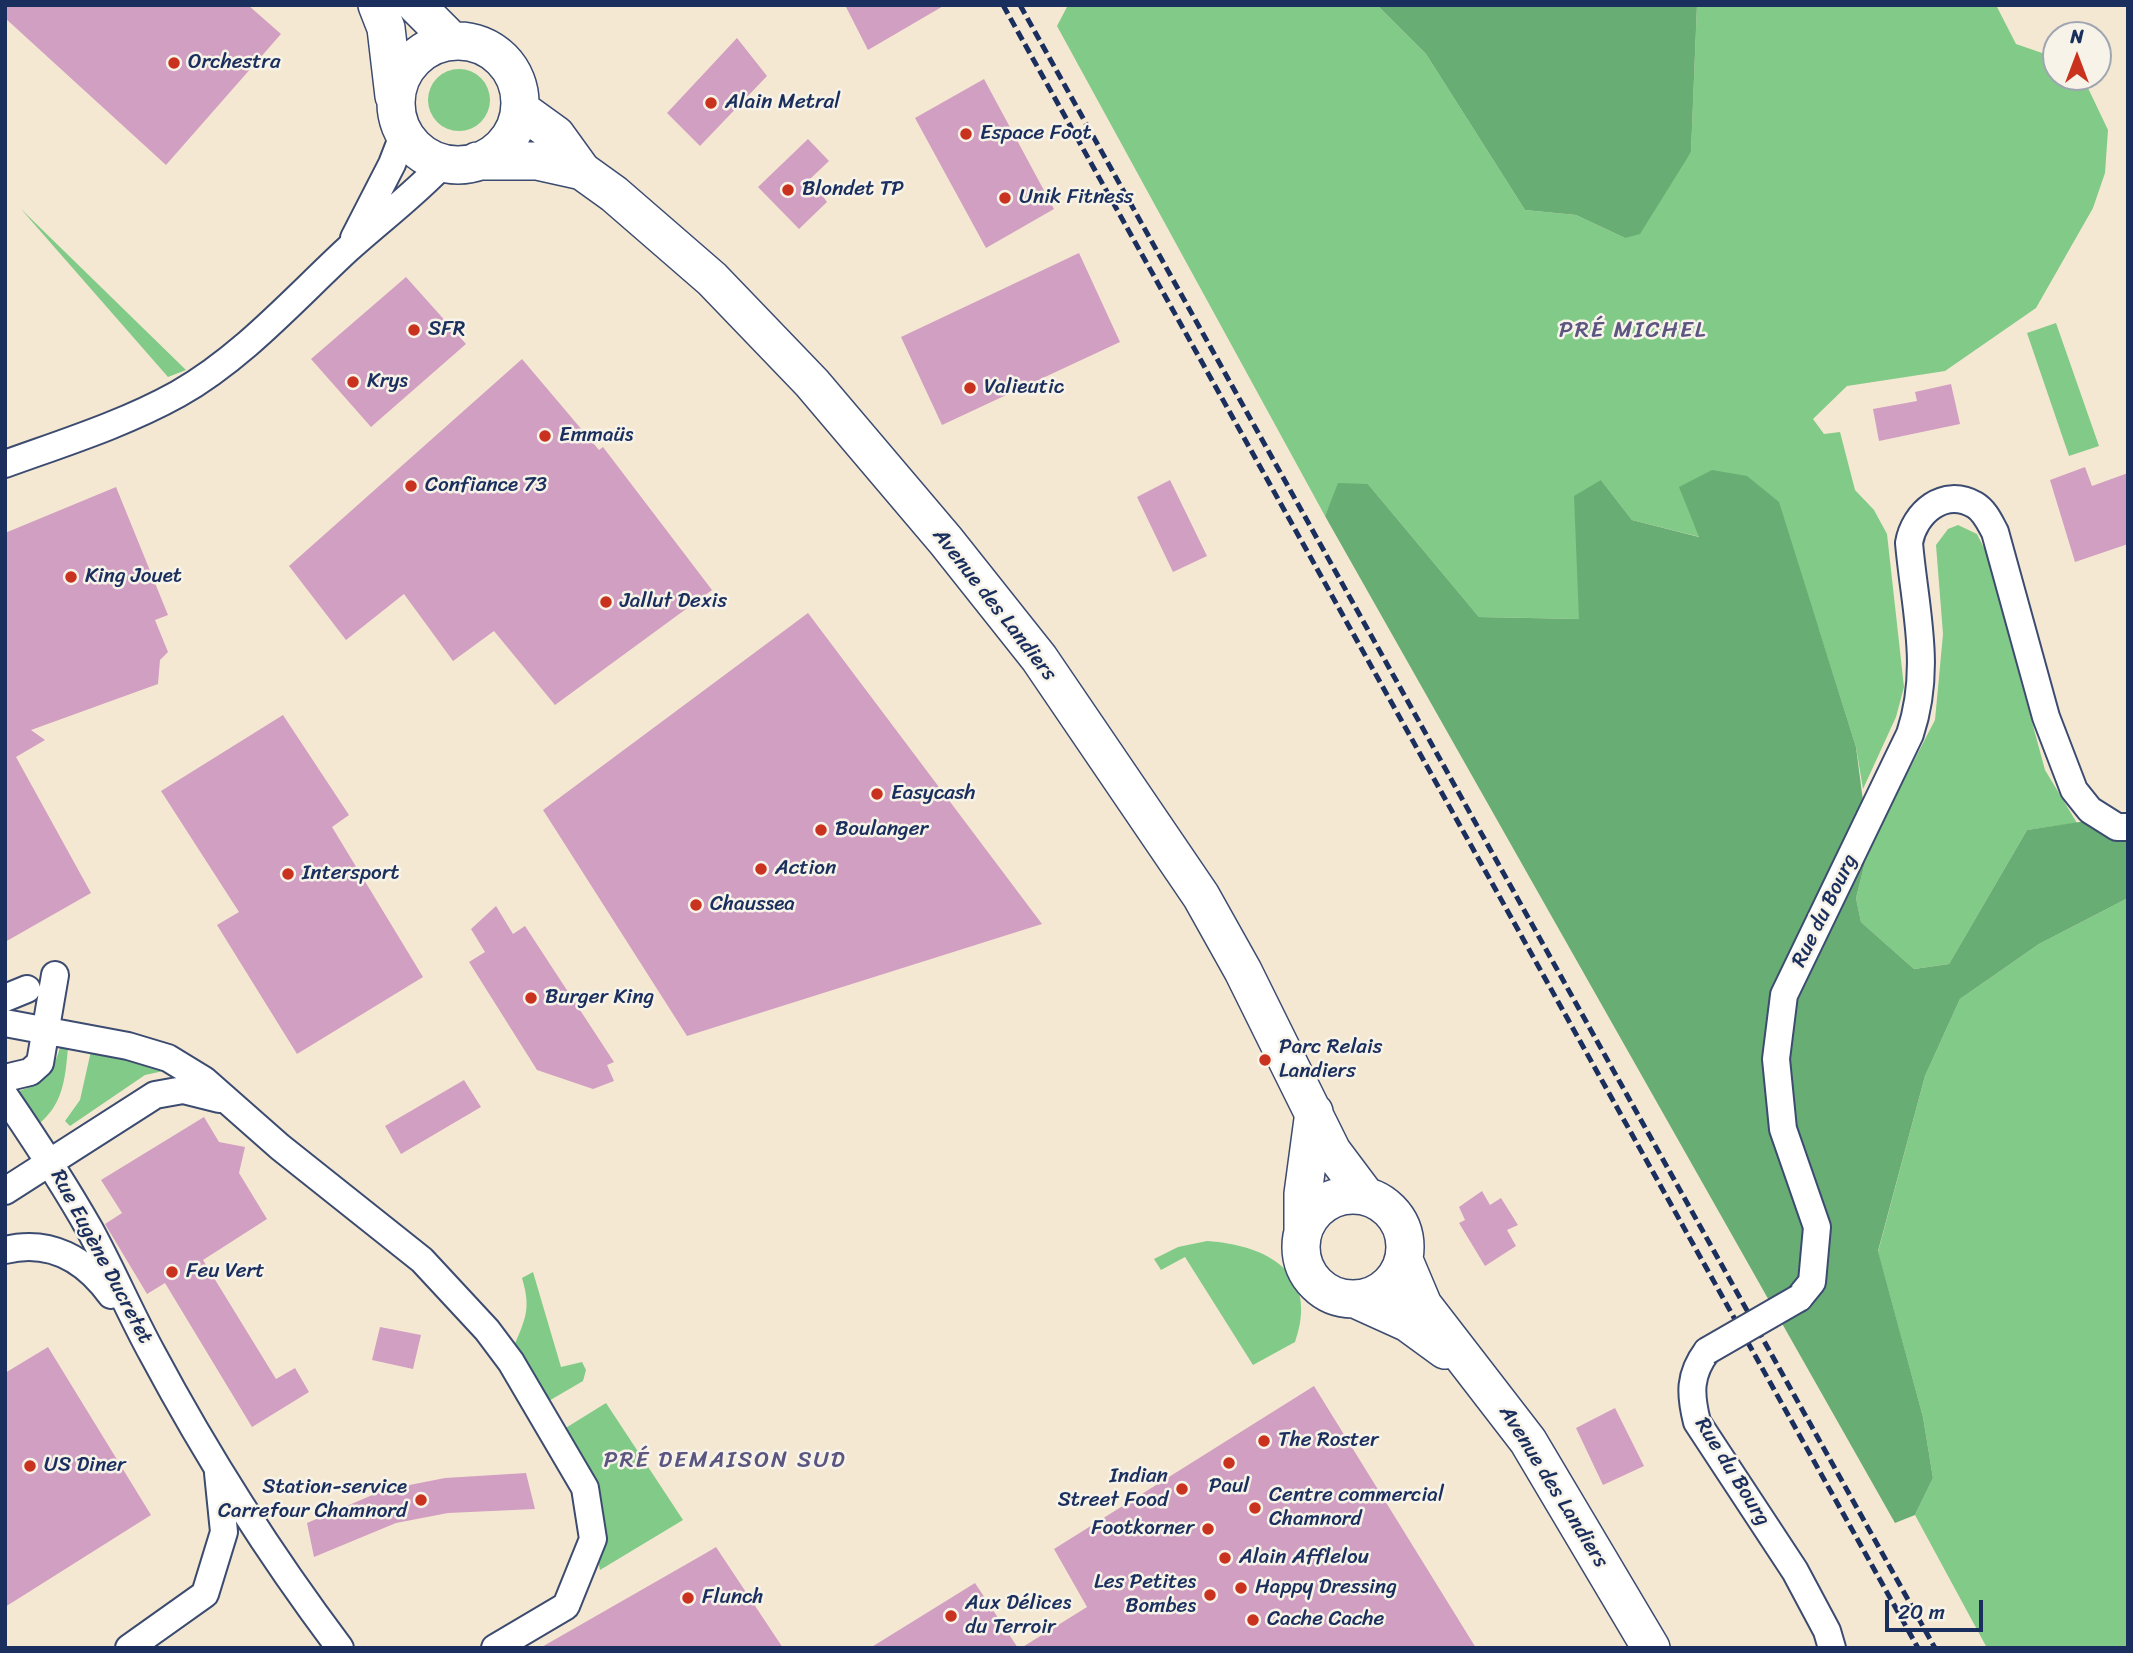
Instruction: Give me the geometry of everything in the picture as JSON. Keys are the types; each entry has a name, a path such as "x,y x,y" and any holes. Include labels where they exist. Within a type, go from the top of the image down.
{"main road":[{"path":"377,5 386,28 400,122 409,142 426,155 460,162 509,140 520,109 520,92 503,61 490,49 471,43 436,43 410,62 401,77 400,122"},
{"path":"416,5 452,41"},
{"name":"Avenue des Landiers","path":"520,109 556,135 582,171 614,194 712,279 811,383 946,541 1039,658 1201,896 1332,1151 1365,1195"},
{"name":"Avenue des Landiers","path":"460,162 537,161 582,171"},
{"path":"1314,1112 1303,1194 1301,1249 1310,1277 1321,1287 1340,1297 1355,1299 1408,1323 1474,1371"},
{"path":"1303,1232 1312,1214 1327,1202 1345,1195 1365,1195 1381,1202 1393,1213 1402,1227 1404,1260 1397,1275 1385,1288 1355,1299"},
{"name":"Avenue des Landiers","path":"1404,1260 1423,1305 1528,1441 1651,1648"}],"street":[{"path":"348,249 392,164 400,122"},
{"path":"5,464 123,420 179,393 296,302 348,249 423,185 460,162"},
{"name":"Rue du Bourg","path":"1832,1648 1827,1631 1800,1579 1698,1422 1692,1400 1692,1378 1696,1366 1707,1350 1799,1298 1812,1282 1817,1227 1783,1129 1776,1059 1784,995 1904,746 1920,703 1923,662 1909,543 1911,528 1920,514 1934,504 1962,500 1976,506 1986,516 1995,532 2046,717 2074,790 2090,810 2117,827 2128,827"},
{"path":"5,1078 30,1072 40,1063 55,975"},
{"path":"5,1023 128,1046 168,1058 204,1080 280,1147 422,1260 487,1330 511,1362 585,1488 593,1539 566,1606 495,1648"},
{"name":"Rue Eugène Ducretet","path":"5,1191 155,1095 183,1090 231,1102"},
{"name":"Rue Eugène Ducretet","path":"5,1096 50,1161 90,1231 152,1352 217,1468 306,1603 340,1648"},
{"name":"Rue Eugène Ducretet","path":"5,1250 28,1244 81,1262 103,1283 152,1352"},
{"path":"129,1648 205,1594 224,1532 217,1468"}],"green space":[{"path":"1068,5 1377,5 1426,54 1525,210 1576,215 1625,238 1691,152 1697,5 1996,5 2016,44 2042,53 2042,91 2089,91 2108,130 2105,173 2093,208 2036,308 1945,371 1847,386 1813,419 1824,434 1840,432 1855,490 1874,510 1887,534 1904,687 1896,717 1863,789 1856,747 1819,630 1700,537 1632,520 1601,480 1580,619 1479,617 1368,484 1339,484 1325,516 1057,26"},
{"path":"1377,5 1697,5 1691,152 1640,234 1625,238 1576,215 1525,210 1426,54"},
{"path":"453,69 465,69 481,78 488,88 488,112 481,122 465,131 453,131 442,126 433,117 428,106 428,94 433,83 442,74"},
{"path":"21,209 186,370 168,377"},
{"path":"2056,323 2099,446 2069,456 2027,333"},
{"path":"1712,470 1747,476 1779,502 1856,747 1869,847 1856,898 1861,922 1914,969 1949,964 2027,830 2086,821 2128,831 2128,898 2039,944 1960,999 1925,1076 1878,1251 1923,1417 1933,1478 1915,1515 1895,1523 1325,516 1338,483 1368,484 1479,617 1579,619 1574,496 1601,480 1632,520 1699,537 1679,487"},
{"path":"1958,525 1977,534 1986,552 2045,770 2077,823 2027,830 1949,964 1914,969 1861,922 1856,898 1869,847 1935,720 1943,634 1936,545 1948,529"},
{"path":"2128,898 2128,1648 1987,1648 1915,1515 1933,1478 1923,1417 1878,1252 1925,1076 1960,999 2039,944"},
{"path":"60,1047 68,1048 61,1092 52,1110 36,1126 16,1092 33,1086 45,1076 54,1064"},
{"path":"91,1051 149,1061 168,1070 145,1075 70,1126 65,1121 80,1100"},
{"path":"1207,1241 1250,1249 1283,1267 1294,1281 1300,1298 1301,1318 1295,1342 1253,1365 1185,1257 1161,1270 1154,1259 1178,1247"},
{"path":"533,1272 561,1367 582,1362 586,1370 583,1381 547,1402 514,1346 522,1328 527,1305 522,1278"},
{"path":"606,1403 683,1520 600,1570 604,1532 600,1504 590,1478 564,1429"}],"building":[{"path":"5,5 248,5 281,34 166,165 5,18"},
{"path":"845,5 945,5 868,50"},
{"path":"737,38 767,76 700,146 667,113"},
{"path":"984,79 1054,209 986,248 915,118"},
{"path":"808,139 829,161 810,179 827,202 799,229 758,187"},
{"path":"1079,253 1120,342 942,425 901,337"},
{"path":"406,277 466,344 371,427 311,359"},
{"path":"522,359 599,450 603,447 712,590 555,705 494,631 453,661 404,594 346,640 289,566"},
{"path":"1951,384 1960,424 1879,441 1873,409 1917,401 1915,392"},
{"path":"2085,467 2092,486 2128,473 2128,544 2075,562 2050,480"},
{"path":"1170,480 1207,556 1173,572 1137,497"},
{"name":"King Jouet","path":"116,487 168,615 155,620 168,652 160,660 158,684 31,730 45,740 16,757 91,893 5,942 5,533"},
{"path":"808,613 1042,924 687,1036 543,810"},
{"name":"Intersport","path":"283,715 349,815 332,827 423,977 297,1054 217,925 239,912 161,791"},
{"name":"Burger King","path":"496,906 513,934 525,926 614,1062 607,1065 614,1081 593,1089 537,1070 469,962 485,952 471,929"},
{"path":"464,1080 481,1107 401,1154 385,1126"},
{"name":"Feu Vert","path":"204,1117 219,1142 245,1147 239,1173 267,1219 203,1260 276,1379 295,1368 309,1392 252,1427 165,1283 147,1294 105,1224 122,1213 101,1180"},
{"path":"1482,1191 1490,1205 1501,1198 1518,1225 1507,1230 1516,1246 1485,1266 1459,1223 1465,1220 1459,1207"},
{"path":"380,1327 421,1335 413,1369 372,1360"},
{"path":"48,1347 151,1515 5,1607 5,1373"},
{"name":"Centre commercial Chamnord","path":"1314,1386 1476,1648 1021,1648 1087,1607 1054,1549"},
{"path":"1615,1408 1644,1466 1603,1485 1576,1428"},
{"path":"526,1473 535,1509 448,1513 396,1523 314,1557 307,1523 384,1490 445,1478"},
{"name":"Flunch","path":"716,1547 783,1648 540,1648 706,1553"},
{"path":"975,1583 1018,1648 870,1648"}],"railway":[{"path":"1003,5 1918,1648"},
{"path":"1020,5 1935,1648"}],"place":[{"name":"Orchestra","path":"174,63"},
{"name":"Alain Metral","path":"711,103"},
{"name":"Espace Foot","path":"966,134"},
{"name":"Blondet TP","path":"788,190"},
{"name":"Unik Fitness","path":"1005,198"},
{"name":"SFR","path":"414,330"},
{"name":"Krys","path":"353,382"},
{"name":"Valieutic","path":"970,388"},
{"name":"Emmaüs","path":"545,436"},
{"name":"Confiance 73","path":"411,486"},
{"name":"King Jouet","path":"71,577"},
{"name":"Jallut Dexis","path":"606,602"},
{"name":"Easycash","path":"877,794"},
{"name":"Boulanger","path":"821,830"},
{"name":"Action","path":"761,869"},
{"name":"Intersport","path":"288,874"},
{"name":"Chaussea","path":"696,905"},
{"name":"Burger King","path":"531,998"},
{"name":"Parc Relais Landiers","path":"1265,1060"},
{"name":"Feu Vert","path":"172,1272"},
{"name":"The Roster","path":"1264,1441"},
{"name":"Paul","path":"1229,1463"},
{"name":"US Diner","path":"30,1466"},
{"name":"Indian Street Food","path":"1182,1489"},
{"name":"Station-service Carrefour Chamnord","path":"421,1500"},
{"name":"Centre commercial Chamnord","path":"1255,1508"},
{"name":"Footkorner","path":"1208,1529"},
{"name":"Alain Afflelou","path":"1225,1558"},
{"name":"Happy Dressing","path":"1241,1588"},
{"name":"Les Petites Bombes","path":"1210,1595"},
{"name":"Flunch","path":"688,1598"},
{"name":"Aux Délices du Terroir","path":"951,1616"},
{"name":"Cache Cache","path":"1253,1620"}],"district":[{"name":"PRÉ MICHEL","path":"1633,331"},
{"name":"PRÉ DEMAISON SUD","path":"725,1461"}]}
